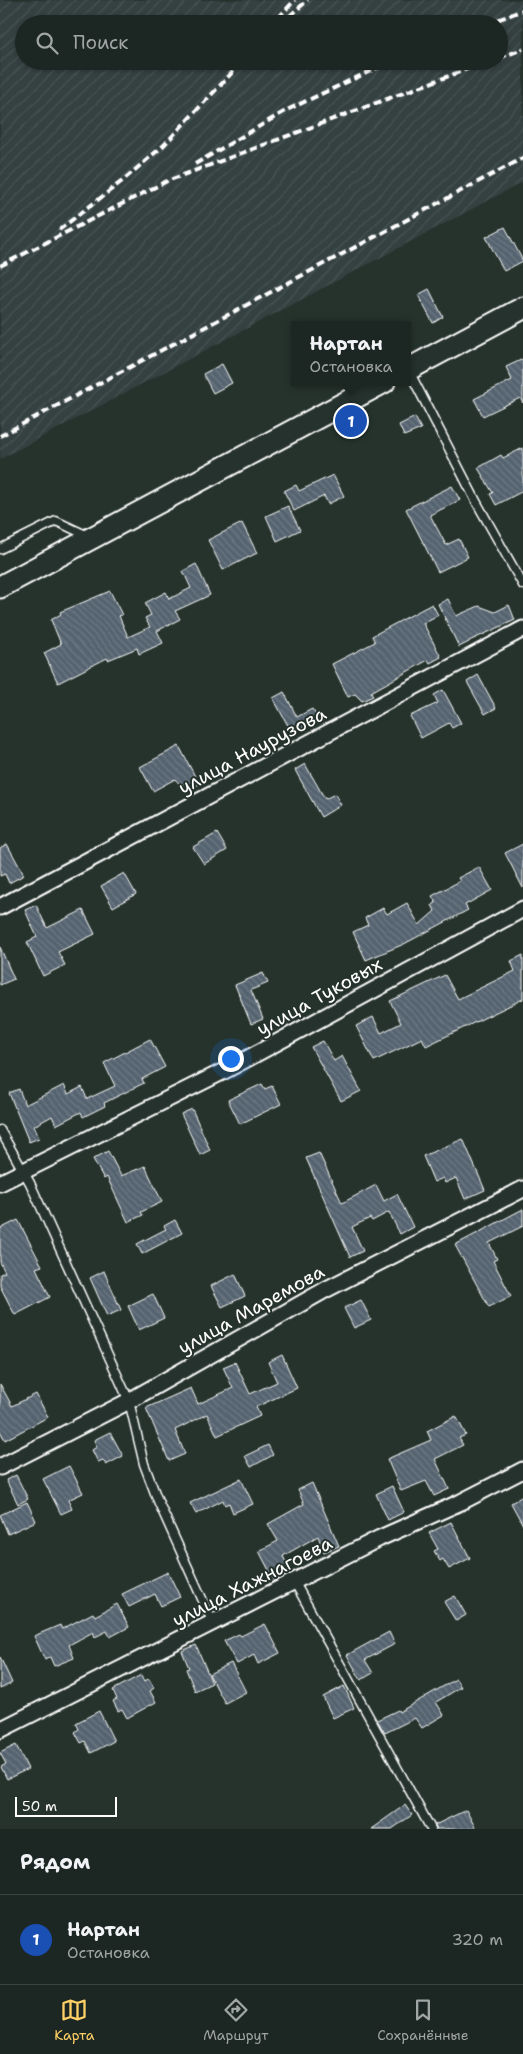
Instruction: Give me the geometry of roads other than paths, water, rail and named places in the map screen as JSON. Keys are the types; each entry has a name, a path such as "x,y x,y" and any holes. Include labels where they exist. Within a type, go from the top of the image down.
{"main road":[{"path":"411,368 523,308"},
{"path":"0,587 377,386"}],"street":[{"name":"улица Наурузова","path":"0,907 523,629"},
{"name":"улица Туковых","path":"0,1183 230,1068 371,990 523,910"},
{"name":"улица Маремова","path":"0,1467 129,1401 325,1290 523,1189"},
{"name":"улица Хажнагоева","path":"0,1730 380,1538 461,1502 523,1470"}],"lane":[{"path":"411,378 476,503 523,585"},
{"path":"0,549 56,520 92,538"},
{"path":"0,1130 30,1183 129,1401 144,1464 158,1501 214,1623"},
{"path":"294,1582 431,1829"}],"railway":[{"path":"281,15 295,0"},
{"path":"290,15 308,0"},
{"path":"508,16 523,10"},
{"path":"508,55 523,49"},
{"path":"59,230 121,182 164,145 235,70"},
{"path":"195,164 289,109 373,70"},
{"path":"0,266 167,181 465,70"},
{"path":"0,436 523,158"}],"place":[{"name":"Нартан","path":"351,421"}]}
